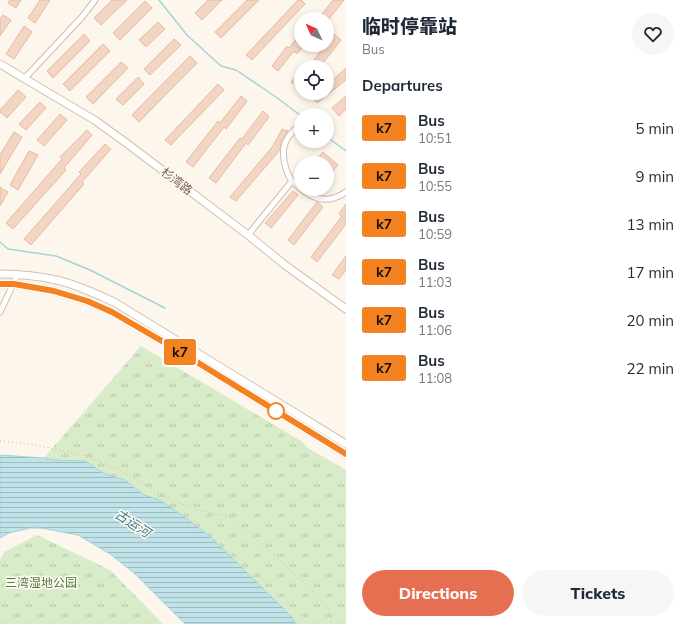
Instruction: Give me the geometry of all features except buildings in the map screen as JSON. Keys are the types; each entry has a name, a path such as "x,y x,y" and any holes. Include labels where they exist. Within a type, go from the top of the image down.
{"main road":[{"name":"杉湾路","path":"0,64 96,121 248,235 285,265 346,309"},
{"path":"0,274 18,274 57,280 90,291 114,302 345,442 339,450"},
{"path":"0,284 14,284 54,291 87,301 112,312 179,351 346,454"}],"street":[{"path":"24,79 82,17 95,0"},
{"path":"294,131 284,146 286,169 288,176 292,181 312,196 323,200 340,196 346,192"},
{"path":"248,235 292,181"},
{"path":"0,312 18,274"}],"path":[{"path":"0,441 36,445 86,456 121,471 174,501 200,510 233,518 328,607 332,624"}],"green space":[{"path":"141,346 303,442 308,448 346,470 346,624 296,624 292,617 212,538 182,515 160,501 144,495 125,480 105,474 85,461 53,460 44,458"},
{"name":"三湾湿地公园","path":"37,535 110,570 163,624 0,624 0,560 4,552"}],"water":[{"name":"古运河","path":"0,455 53,460 85,461 105,474 125,480 144,495 160,500 212,538 292,617 296,624 185,624 134,573 110,554 78,535 41,528 30,528 9,533 0,538"}],"waterway":[{"path":"159,0 187,35 221,66 236,70 294,111"},
{"path":"334,142 346,151"},
{"path":"0,242 8,249 56,256 90,270 165,308"}],"bus line":[{"name":"k7","path":"0,284 14,284 54,291 87,301 112,312 179,351 346,454"}]}
